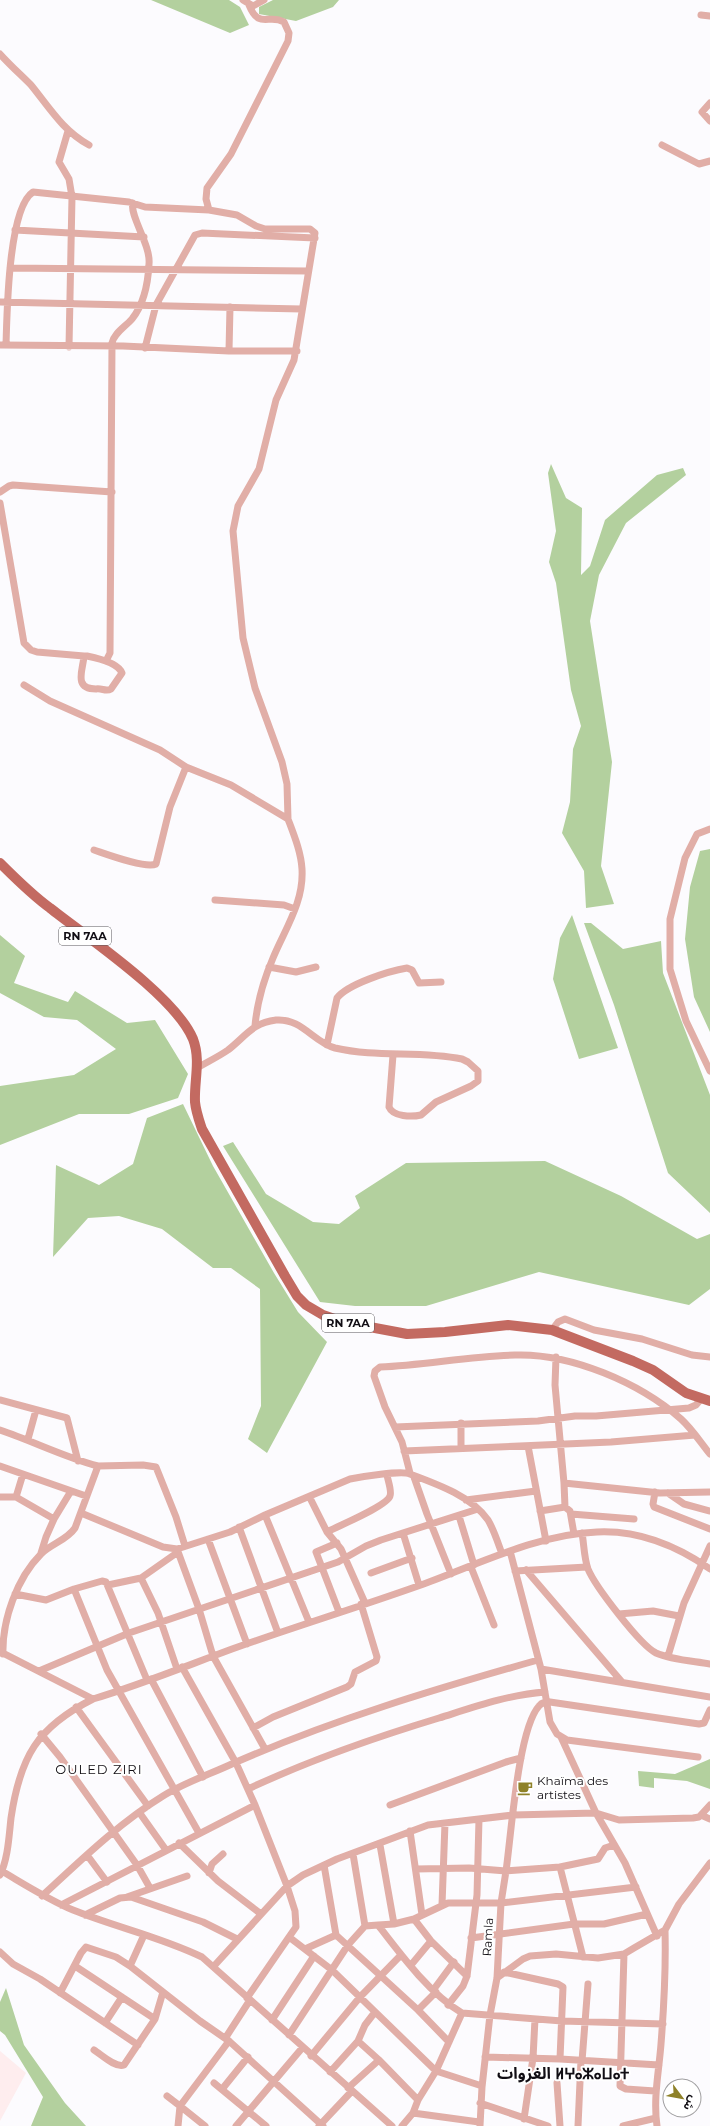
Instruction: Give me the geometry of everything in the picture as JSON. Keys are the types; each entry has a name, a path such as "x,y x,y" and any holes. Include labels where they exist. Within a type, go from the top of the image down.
{"main road":[{"name":"RN 7AA","path":"0,864 48,907 137,976 171,1008 192,1037 197,1055 195,1102 202,1129 285,1276 297,1296 306,1305 323,1315 343,1322 396,1333 437,1333 508,1325 552,1330 653,1370 686,1393 706,1400"}],"street":[{"path":"209,210 206,199 207,188 231,154 288,41 289,33 284,22 258,18 249,5 243,0"},
{"path":"249,5 253,6 264,0"},
{"path":"701,15 710,16"},
{"path":"0,54 31,86 44,104 68,131 88,145"},
{"path":"710,103 702,112 710,121"},
{"path":"68,131 59,162 69,179 72,197 69,347"},
{"path":"662,145 699,164 704,164 710,161"},
{"path":"255,1026 256,1012 269,967 298,903 302,870 288,819 287,784 282,762 254,684 243,638 233,531 235,514 240,500 259,469 276,400 297,351 302,308 315,233 310,229 265,229 256,226 237,215 209,210 145,207 132,203 38,192 31,194 23,206 15,230 4,302 3,345 229,351 297,351"},
{"path":"106,661 110,653 112,347 114,337 128,323 142,305 148,271 149,255 144,237 132,211 132,203"},
{"path":"15,230 144,237"},
{"path":"145,348 156,306 191,240 199,233 315,238"},
{"path":"10,268 148,271 308,271"},
{"path":"4,302 302,308"},
{"path":"229,351 230,307"},
{"path":"0,492 13,485 112,492"},
{"path":"0,503 24,643 34,651 84,656 106,661 120,669 121,674 110,690 89,689 85,687 80,678 84,656"},
{"path":"24,685 50,701 160,750 186,767 231,785 288,819"},
{"path":"94,850 130,862 153,866 156,864 172,800 186,767"},
{"path":"709,828 697,834 686,858 670,919 670,968 686,1021 710,1071"},
{"path":"215,900 284,905 295,909"},
{"path":"269,967 296,972 316,967"},
{"path":"327,1045 337,998 340,993 354,986 407,968 412,970 418,983 441,982"},
{"path":"197,1068 226,1051 255,1026 276,1020 291,1021 302,1026 327,1045 352,1051 393,1055 414,1054 462,1059 478,1071 478,1081 471,1086 436,1102 421,1115 400,1115 392,1112 389,1108 393,1055"},
{"path":"552,1330 558,1322 565,1319 594,1330 642,1339 692,1355 710,1357"},
{"path":"451,1574 374,1376 377,1368 380,1366 517,1355 556,1357 643,1391 683,1420 710,1454"},
{"path":"556,1357 555,1385 560,1419 565,1507"},
{"path":"0,1400 68,1418 78,1461"},
{"path":"394,1427 596,1416 693,1407 706,1400"},
{"path":"28,1439 36,1410"},
{"path":"461,1423 461,1448"},
{"path":"0,1430 28,1439 78,1461 98,1466 143,1465 156,1467 176,1516 185,1546"},
{"path":"404,1451 561,1445 695,1435"},
{"path":"528,1446 546,1541"},
{"path":"0,1466 86,1496"},
{"path":"41,1553 73,1531 98,1466"},
{"path":"16,1497 23,1474"},
{"path":"327,1532 369,1512 388,1499 391,1493 386,1475"},
{"path":"108,1585 141,1578 185,1546 239,1527 265,1515 310,1498 332,1486 350,1479 364,1476 412,1475 457,1494 478,1509 490,1525 502,1554"},
{"path":"564,1482 668,1493 710,1492"},
{"path":"71,1491 54,1519 41,1553 15,1594 6,1621 2,1652 93,1699"},
{"path":"466,1500 536,1491"},
{"path":"655,1492 652,1504 654,1507 710,1529"},
{"path":"668,1493 684,1504 710,1511"},
{"path":"0,1497 16,1497 54,1519"},
{"path":"253,1728 273,1717 347,1687 351,1684 355,1672 376,1661 377,1657 363,1603 345,1558 337,1543 327,1532 310,1498"},
{"path":"540,1511 565,1507 570,1510 574,1534"},
{"path":"39,1671 96,1645 321,1567 345,1558 366,1546 478,1509"},
{"path":"81,1513 163,1548 178,1550"},
{"path":"571,1514 634,1519"},
{"path":"265,1515 310,1622"},
{"path":"459,1516 472,1566 494,1625"},
{"path":"239,1527 260,1588 278,1633"},
{"path":"403,1533 412,1558 419,1586"},
{"path":"582,1533 587,1567 593,1579 650,1649 668,1656 710,1664"},
{"path":"392,2126 311,2056 214,1966 195,1954 61,1905 42,1896 1,1872 15,1792 30,1752 41,1734 76,1708 93,1699 363,1603 419,1586 510,1551 546,1541 582,1533 624,1534 651,1539 671,1546 710,1569"},
{"path":"208,1539 229,1600 247,1644"},
{"path":"337,1543 316,1552 339,1612"},
{"path":"668,1656 679,1616 701,1563 710,1546"},
{"path":"178,1550 199,1609 213,1656 265,1749"},
{"path":"510,1551 541,1669 545,1692 545,1702 550,1722 561,1737 596,1813 636,1887 657,1936"},
{"path":"371,1572 412,1558"},
{"path":"515,1571 587,1567"},
{"path":"526,1570 622,1682"},
{"path":"141,1578 162,1623 180,1668 236,1762 255,1805 287,1886 295,1911 297,1924 249,1999 228,2039 180,2106 178,2126"},
{"path":"15,1594 46,1600 74,1589 102,1581 108,1585 149,1679 203,1777"},
{"path":"74,1589 96,1645 119,1690 199,1833"},
{"path":"620,1614 653,1611 679,1616"},
{"path":"42,1896 87,1855 139,1812 174,1790 265,1749 372,1710 538,1660"},
{"path":"541,1669 710,1697"},
{"path":"248,1789 327,1754 410,1726 492,1700 545,1692"},
{"path":"545,1702 699,1724 704,1723 710,1710"},
{"name":"Ramla","path":"480,2124 480,2103 485,2057 490,2016 497,1978 501,1903 521,1758 536,1710 545,1702"},
{"path":"76,1708 148,1806"},
{"path":"41,1734 60,1757 113,1834 137,1865 150,1888"},
{"path":"561,1737 567,1740 698,1757"},
{"path":"390,1805 506,1762 521,1758"},
{"path":"61,1905 255,1805"},
{"path":"214,1966 237,1939 287,1886 324,1865 380,1845 410,1831 445,1822 513,1815 596,1813 619,1820 692,1818 701,1815 710,1805"},
{"path":"139,1812 166,1850"},
{"path":"701,1815 710,1819"},
{"path":"448,2005 463,1986 468,1976 476,1903 479,1819"},
{"path":"606,1829 619,1820"},
{"path":"442,1905 442,1868 445,1822"},
{"path":"410,1831 422,1915"},
{"path":"179,1844 209,1873 261,1914"},
{"path":"416,1869 469,1868 478,1870 506,1871 560,1867 598,1859 601,1857 605,1848 614,1844"},
{"path":"380,1845 394,1924"},
{"path":"209,1873 212,1864 223,1854"},
{"path":"354,1854 365,1926"},
{"path":"87,1855 107,1882"},
{"path":"497,1978 530,1956 556,1954 583,1957 624,1954 665,1930 679,1904 710,1864"},
{"path":"324,1865 336,1935 418,2010 449,2042"},
{"path":"560,1867 583,1957"},
{"path":"85,1914 150,1888 187,1876"},
{"path":"289,2035 348,1945 365,1926 394,1924 414,1920 442,1905 452,1903 501,1903 636,1887"},
{"path":"127,1897 168,1909 202,1922 237,1939"},
{"path":"471,1938 574,1924 604,1924 647,1914"},
{"path":"414,1920 431,1941 468,1976"},
{"path":"378,1925 401,1955 448,2005 462,2013 562,2021 663,2024"},
{"path":"657,2126 655,2090 663,2024 665,1930"},
{"path":"130,1966 144,1935"},
{"path":"305,1949 336,1935"},
{"path":"289,1937 332,1970 436,2071 482,2086"},
{"path":"411,1965 431,1941"},
{"path":"60,1993 75,1966 80,1953 86,1947 116,1957 130,1966 200,2021 228,2039 321,2125 350,2090 379,2060"},
{"path":"0,1952 13,1964 60,1993 138,2045"},
{"path":"624,1954 623,2023 620,2064 621,2088 655,2090"},
{"path":"311,2056 360,1997 401,1955"},
{"path":"272,2020 314,1956"},
{"path":"418,2010 435,1991 454,1962"},
{"path":"75,1966 155,2019"},
{"path":"504,1972 562,1986 564,1992 560,2059"},
{"path":"578,2126 581,2060 588,1984"},
{"path":"94,2050 123,2066 155,2019 163,1992"},
{"path":"105,2023 122,1997"},
{"path":"330,2072 358,2041 365,2025 375,2012"},
{"path":"402,2126 413,2113 418,2100 436,2071 462,2013"},
{"path":"524,2119 534,2058 535,2019"},
{"path":"358,2041 418,2100"},
{"path":"236,2126 302,2047"},
{"path":"223,2088 248,2057"},
{"path":"485,2057 560,2059 620,2064 659,2065"},
{"path":"214,2083 223,2088 266,2126"},
{"path":"557,2083 560,2126"},
{"path":"167,2096 205,2126"},
{"path":"480,2103 548,2126"},
{"path":"413,2113 480,2124"},
{"path":"623,2126 656,2118"}],"shaded area":[{"path":"0,2051 26,2073 0,2121"}],"green space":[{"path":"151,0 229,0 240,7 249,25 230,33"},
{"path":"273,0 339,0 333,7 296,21 259,14 259,7"},
{"path":"551,464 566,498 582,508 581,575 590,566 605,520 657,475 683,468 686,475 626,523 599,575 590,621 612,762 601,866 614,904 586,908 584,871 562,833 570,802 573,749 581,726 571,690 556,583 549,562 556,531 548,473"},
{"path":"710,849 710,1032 694,997 685,939 690,887 700,851"},
{"path":"572,915 618,1048 579,1059 553,979 560,938"},
{"path":"584,923 591,923 623,949 661,941 663,973 710,1095 710,1213 668,1173 614,1005"},
{"path":"0,935 25,956 14,983 68,1002 75,991 127,1023 155,1020 188,1074 178,1098 129,1114 79,1114 0,1145 0,1086 74,1075 116,1049 77,1020 44,1017 0,993"},
{"path":"183,1104 213,1166 274,1273 298,1312 327,1342 267,1453 248,1439 261,1406 260,1289 231,1268 213,1268 162,1229 119,1216 88,1218 53,1257 56,1165 99,1185 133,1164 147,1118"},
{"path":"233,1142 266,1194 313,1222 339,1224 360,1208 355,1196 406,1163 545,1161 621,1196 697,1239 710,1234 710,1289 689,1305 539,1272 426,1306 355,1306 320,1302 223,1146"},
{"path":"710,1759 710,1789 687,1781 654,1778 654,1788 639,1786 638,1771 675,1774"},
{"path":"6,1988 24,2045 65,2103 86,2126 31,2126 43,2097 5,2035 0,2031 0,2002"}],"place":[{"name":"Khaïma des artistes","path":"525,1788"}],"district":[{"name":"OULED ZIRI","path":"99,1769"},
{"name":"الغزوات ⵍⵖⴰⵣⴰⵡⴰⵜ","path":"563,2073"}]}
